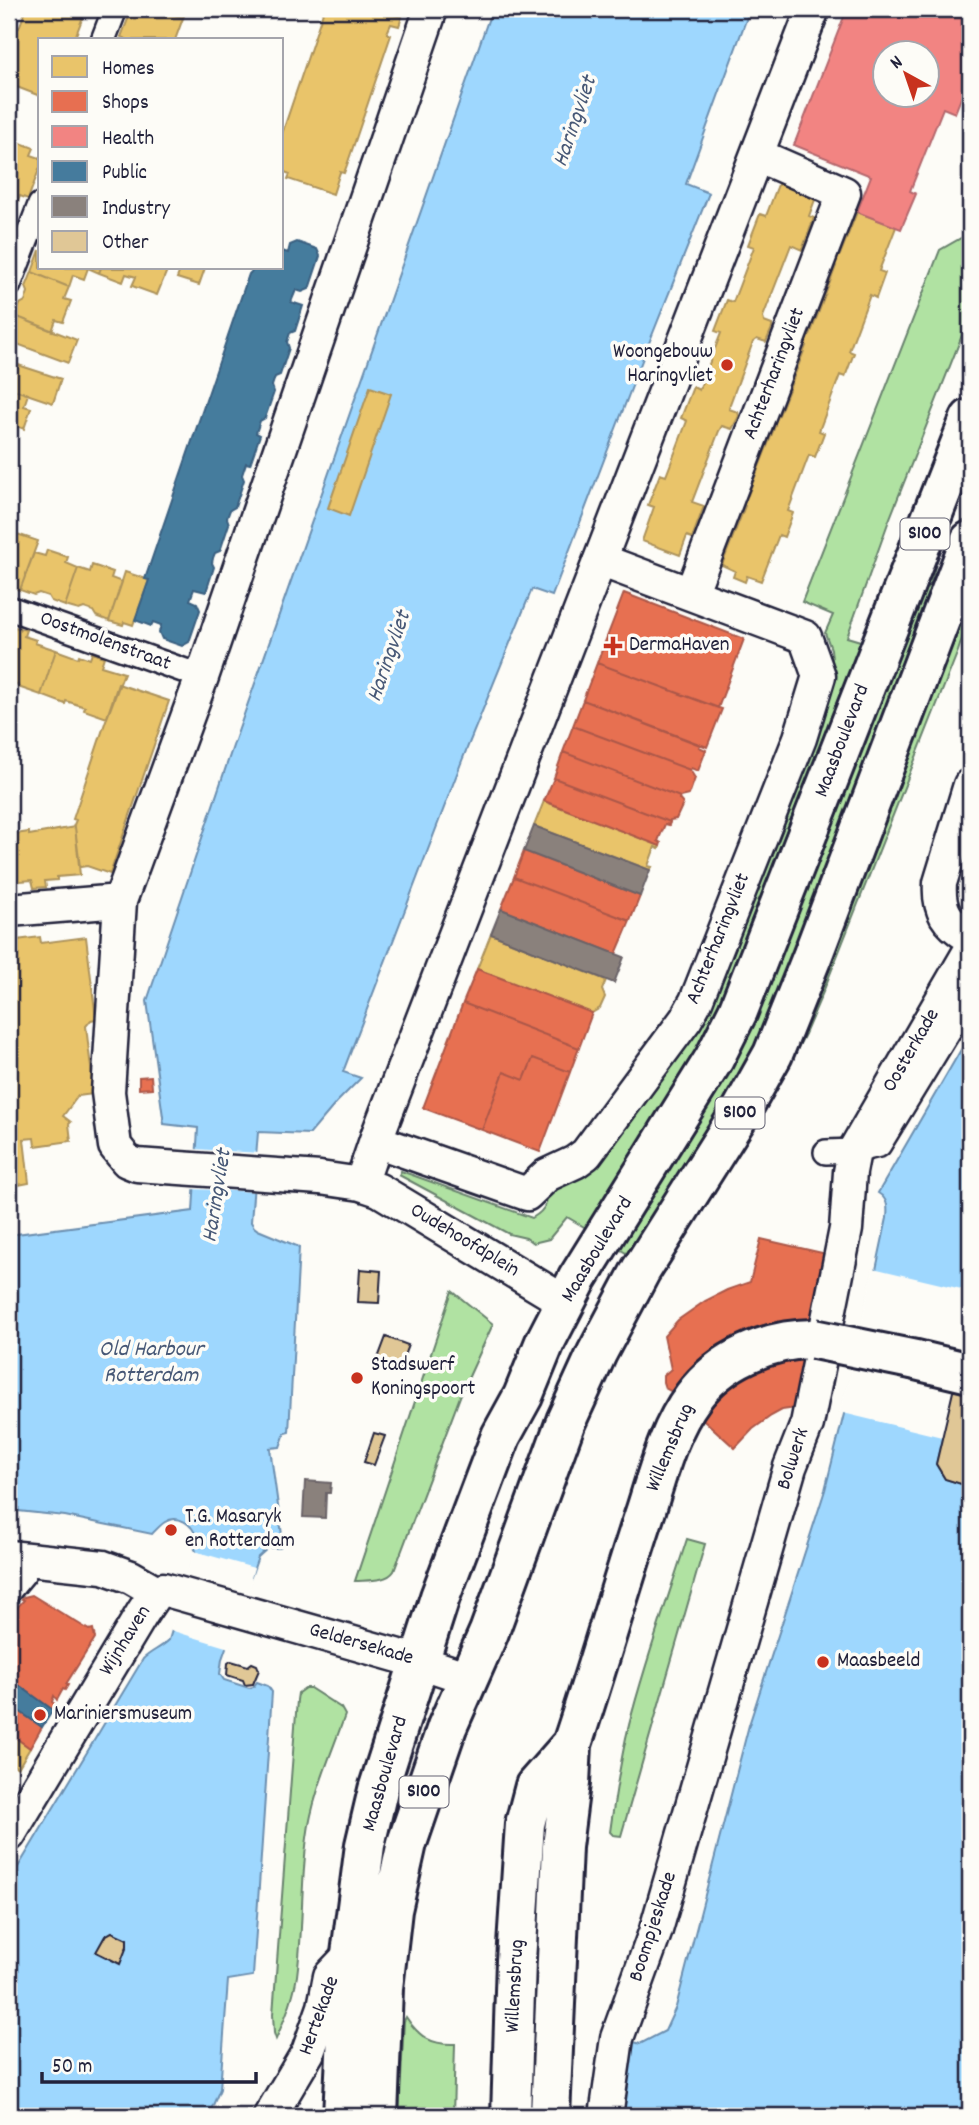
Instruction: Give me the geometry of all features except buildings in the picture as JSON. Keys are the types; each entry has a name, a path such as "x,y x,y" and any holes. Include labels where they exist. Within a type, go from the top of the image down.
{"main road":[{"name":"Maasboulevard","path":"343,2116 351,1954 358,1889 374,1804 440,1597 501,1436 523,1396 565,1302 708,1069 738,1011 970,419"},
{"name":"Maasboulevard","path":"378,2116 383,1988 392,1910 407,1843 426,1782 489,1632 575,1399 624,1300 774,1054 964,585 970,541"},
{"path":"565,1302 586,1294 606,1305 624,1300"},
{"name":"Willemsbrug","path":"550,2116 562,1847 572,1744 662,1461 683,1411 694,1395 722,1368 757,1349 797,1339 826,1342 970,1373"},
{"name":"Willemsbrug","path":"511,2116 516,1960 525,1824 535,1786 572,1744"}],"street":[{"path":"104,38 115,9"},
{"path":"431,9 202,677 120,901 108,1080 113,1141 119,1153 132,1163 280,1175 361,1185 813,9"},
{"name":"Achterharingvliet","path":"691,594 844,193 757,155"},
{"path":"9,285 38,210"},
{"name":"Achterharingvliet","path":"376,1141 527,1194 547,1175 586,1154 696,1001 800,738 819,676 805,637 600,560"},
{"name":"Oostmolenstraat","path":"9,608 202,677"},
{"path":"970,785 940,883 939,896 946,917 970,937"},
{"path":"9,910 120,901"},
{"name":"Oosterkade","path":"843,1159 970,951"},
{"name":"Oosterkade","path":"843,1159 879,1145 970,996"},
{"name":"Bolwerk","path":"710,1740 790,1466 807,1424 846,1229 843,1159"},
{"name":"Oudehoofdplein","path":"361,1185 388,1195 565,1302"},
{"path":"9,1591 24,1573 20,1558 103,1567 169,1592"},
{"name":"Geldersekade","path":"169,1592 254,1614 468,1678"},
{"name":"Wijnhaven","path":"9,1835 136,1623 169,1592"},
{"name":"Boompjeskade","path":"606,2116 617,2038 656,1930 710,1740"},
{"name":"Hertekade","path":"270,2116 308,2052 324,2007 330,1976 351,1954"}],"green space":[{"path":"970,225 970,315 888,523 847,637 867,643 714,1028 591,1231 567,1217 549,1239 533,1243 526,1238 509,1234 399,1175 401,1171 532,1218 546,1204 547,1183 690,1024 833,670 831,649 825,633 833,615 802,602 940,250 966,235"},
{"path":"960,492 936,563 919,628 762,1042 633,1257 614,1246"},
{"path":"960,608 969,618 958,651 823,992 789,1065"},
{"path":"452,1291 493,1324 461,1394 394,1571 382,1579 355,1581"},
{"path":"687,1539 705,1544 621,1836 613,1835 610,1832 629,1725"},
{"path":"310,1688 341,1708 345,1715 309,1822 297,1976 290,2004 276,2039 273,2014 297,1700 298,1693"},
{"path":"406,2017 426,2038 439,2043 455,2044 453,2116 399,2116"}],"water":[{"path":"492,9 750,9 686,184 709,193 552,596 532,589 463,758 343,1072 361,1078 310,1134 258,1132 251,1222 258,1230 299,1247 289,1432 285,1433 280,1447 270,1448 283,1542 280,1548 268,1548 258,1557 222,1659 220,1674 224,1680 249,1688 257,1682 268,1686 272,1692 253,1976 228,1980 220,2089 211,2110 205,2116 9,2116 9,1882 143,1659 169,1640 196,1551 196,1537 188,1524 175,1519 165,1522 152,1534 65,1516 9,1510 9,1235 193,1211 198,1128 164,1124 147,1001 234,743"},
{"path":"970,1034 970,1319 936,1464 945,1479 961,1484 970,1478 970,2116 617,2116 631,2041 640,2044 665,2031 676,2007 749,1725 825,1490 853,1378 887,1218 887,1204 878,1193"}],"pier":[{"path":"194,1149 260,1153 257,1192 191,1189"},
{"path":"873,1268 970,1291 970,1334 946,1438 839,1412 850,1378"},
{"path":"194,1551 254,1568 253,1579 229,1648 170,1630"}],"place":[{"name":"Woongebouw Haringvliet","path":"727,365"},
{"name":"DermaHaven","path":"613,646"},
{"name":"Stadswerf Koningspoort","path":"357,1378"},
{"name":"T.G. Masaryk en Rotterdam","path":"171,1530"},
{"name":"Maasbeeld","path":"823,1662"},
{"name":"Mariniersmuseum","path":"40,1715"}],"water label":[{"name":"Haringvliet","path":"576,122"},
{"name":"Haringvliet","path":"390,657"},
{"name":"Haringvliet","path":"218,1196"},
{"name":"Old Harbour Rotterdam","path":"151,1363"}]}
